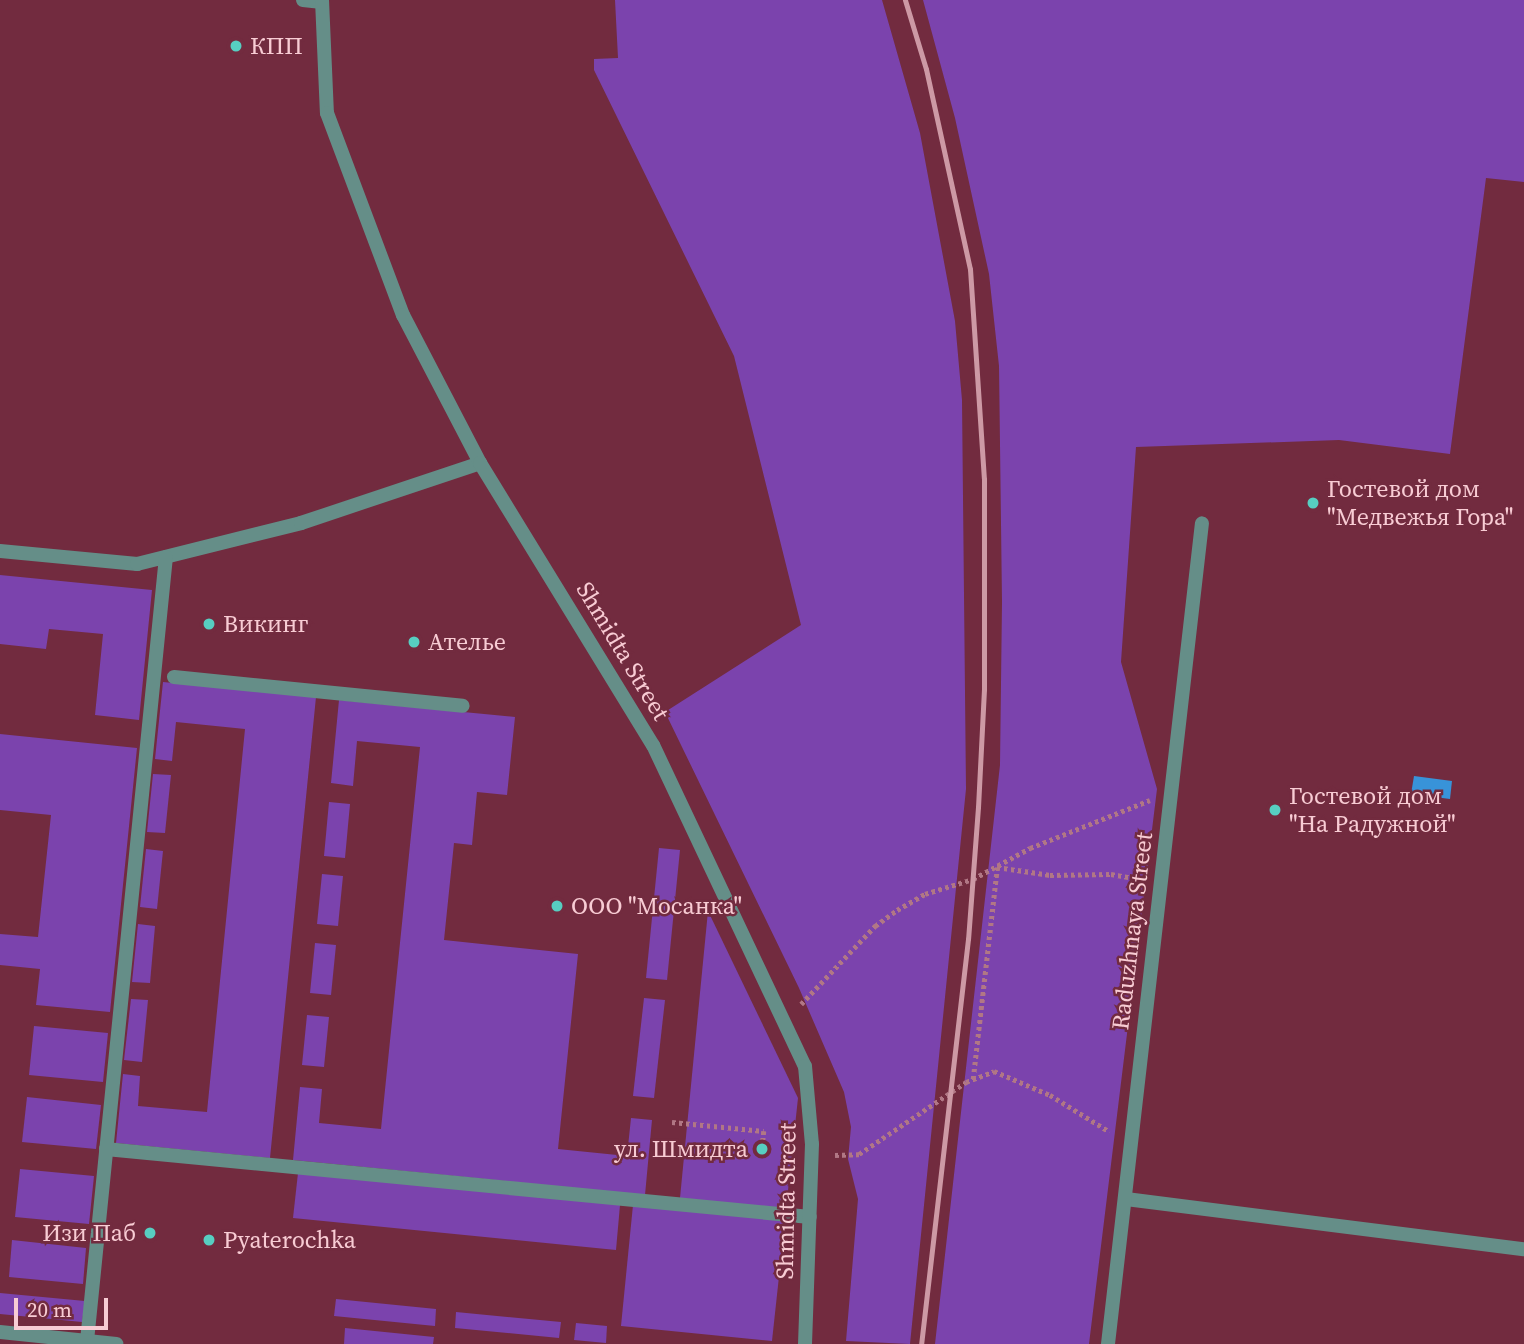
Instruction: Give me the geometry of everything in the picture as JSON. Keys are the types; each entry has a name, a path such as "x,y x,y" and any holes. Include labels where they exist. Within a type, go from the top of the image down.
{"street":[{"path":"303,0 322,1"},
{"name":"Shmidta Street","path":"322,1 327,113 403,314 480,463 653,745 786,1020 807,1077 812,1144 805,1344"},
{"path":"0,551 137,564 301,523 480,463"},
{"name":"Raduzhnaya Street","path":"1108,1344 1202,523"},
{"path":"87,1341 166,557"},
{"path":"174,677 463,706"},
{"path":"107,1149 810,1217"},
{"path":"1126,1199 1524,1249"},
{"path":"0,1332 116,1344"}],"path":[{"path":"786,1020 876,926 925,894 997,867 1116,811 1171,794"},
{"path":"997,867 1050,875 1111,874 1160,883"},
{"path":"973,1079 997,867"},
{"path":"812,1144 840,1158 853,1157 973,1079 995,1071 1096,1121 1130,1150"},
{"path":"672,1122 764,1131 762,1149"}],"shaded area":[{"path":"615,0 882,0 920,133 955,321 962,400 966,789 910,1344 846,1341 858,1199 848,1159 851,1127 844,1092 799,988 665,712 801,625 734,356 594,70 594,59 618,58"},
{"path":"923,0 1524,0 1524,182 1486,178 1450,454 1339,440 1136,447 1121,662 1157,789 1089,1344 935,1344 1000,765 1002,602 999,366 989,274 955,118"},
{"path":"0,575 152,590 139,720 95,715 103,634 49,629 46,649 0,644"},
{"path":"163,682 316,697 270,1158 116,1143 123,1074 140,1076 138,1106 207,1112 245,729 176,722 172,761 155,759"},
{"path":"339,700 515,717 507,795 477,792 472,845 454,843 444,940 578,954 558,1149 627,1156 631,1118 652,1120 645,1195 293,1160 300,1087 322,1089 319,1123 381,1129 420,747 357,741 353,786 331,783"},
{"path":"0,734 137,748 110,1012 36,1005 40,969 0,965 0,934 38,937 51,815 0,810"},
{"path":"153,774 171,775 165,833 147,832"},
{"path":"329,802 350,804 345,858 324,856"},
{"path":"659,848 680,850 667,980 646,978"},
{"path":"146,849 163,851 157,909 140,907"},
{"path":"322,874 343,876 338,926 317,924"},
{"path":"708,911 798,1098 786,1209 680,1198"},
{"path":"138,924 155,926 150,983 132,982"},
{"path":"315,943 336,945 331,995 310,993"},
{"path":"644,998 665,1000 654,1098 633,1096"},
{"path":"131,999 148,1000 142,1062 124,1060"},
{"path":"307,1015 329,1017 324,1067 302,1065"},
{"path":"34,1026 108,1033 103,1082 29,1075"},
{"path":"27,1097 101,1105 96,1149 22,1142"},
{"path":"20,1169 94,1176 89,1224 15,1217"},
{"path":"298,1173 620,1205 616,1250 293,1218"},
{"path":"633,1205 785,1221 772,1341 621,1326"},
{"path":"12,1240 86,1248 83,1284 9,1277"},
{"path":"0,1293 85,1301 82,1322 0,1314"},
{"path":"336,1299 436,1309 435,1326 334,1316"},
{"path":"456,1312 561,1322 559,1338 455,1328"},
{"path":"576,1323 607,1326 606,1343 574,1340"},
{"path":"345,1328 434,1337 433,1344 344,1344"}],"water":[{"path":"1414,776 1452,781 1450,799 1411,794"}],"railway":[{"path":"905,0 926,69 970,269 984,479 984,689 978,807 968,939 921,1344"}],"place":[{"name":"КПП","path":"236,46"},
{"name":"Гостевой дом \"Медвежья Гора\"","path":"1313,503"},
{"name":"Викинг","path":"209,624"},
{"name":"Ателье","path":"414,642"},
{"name":"Гостевой дом \"На Радужной\"","path":"1275,810"},
{"name":"ООО \"Мосанка\"","path":"557,906"},
{"name":"ул. Шмидта","path":"762,1149"},
{"name":"Изи Паб","path":"150,1233"},
{"name":"Pyaterochka","path":"209,1240"}]}
